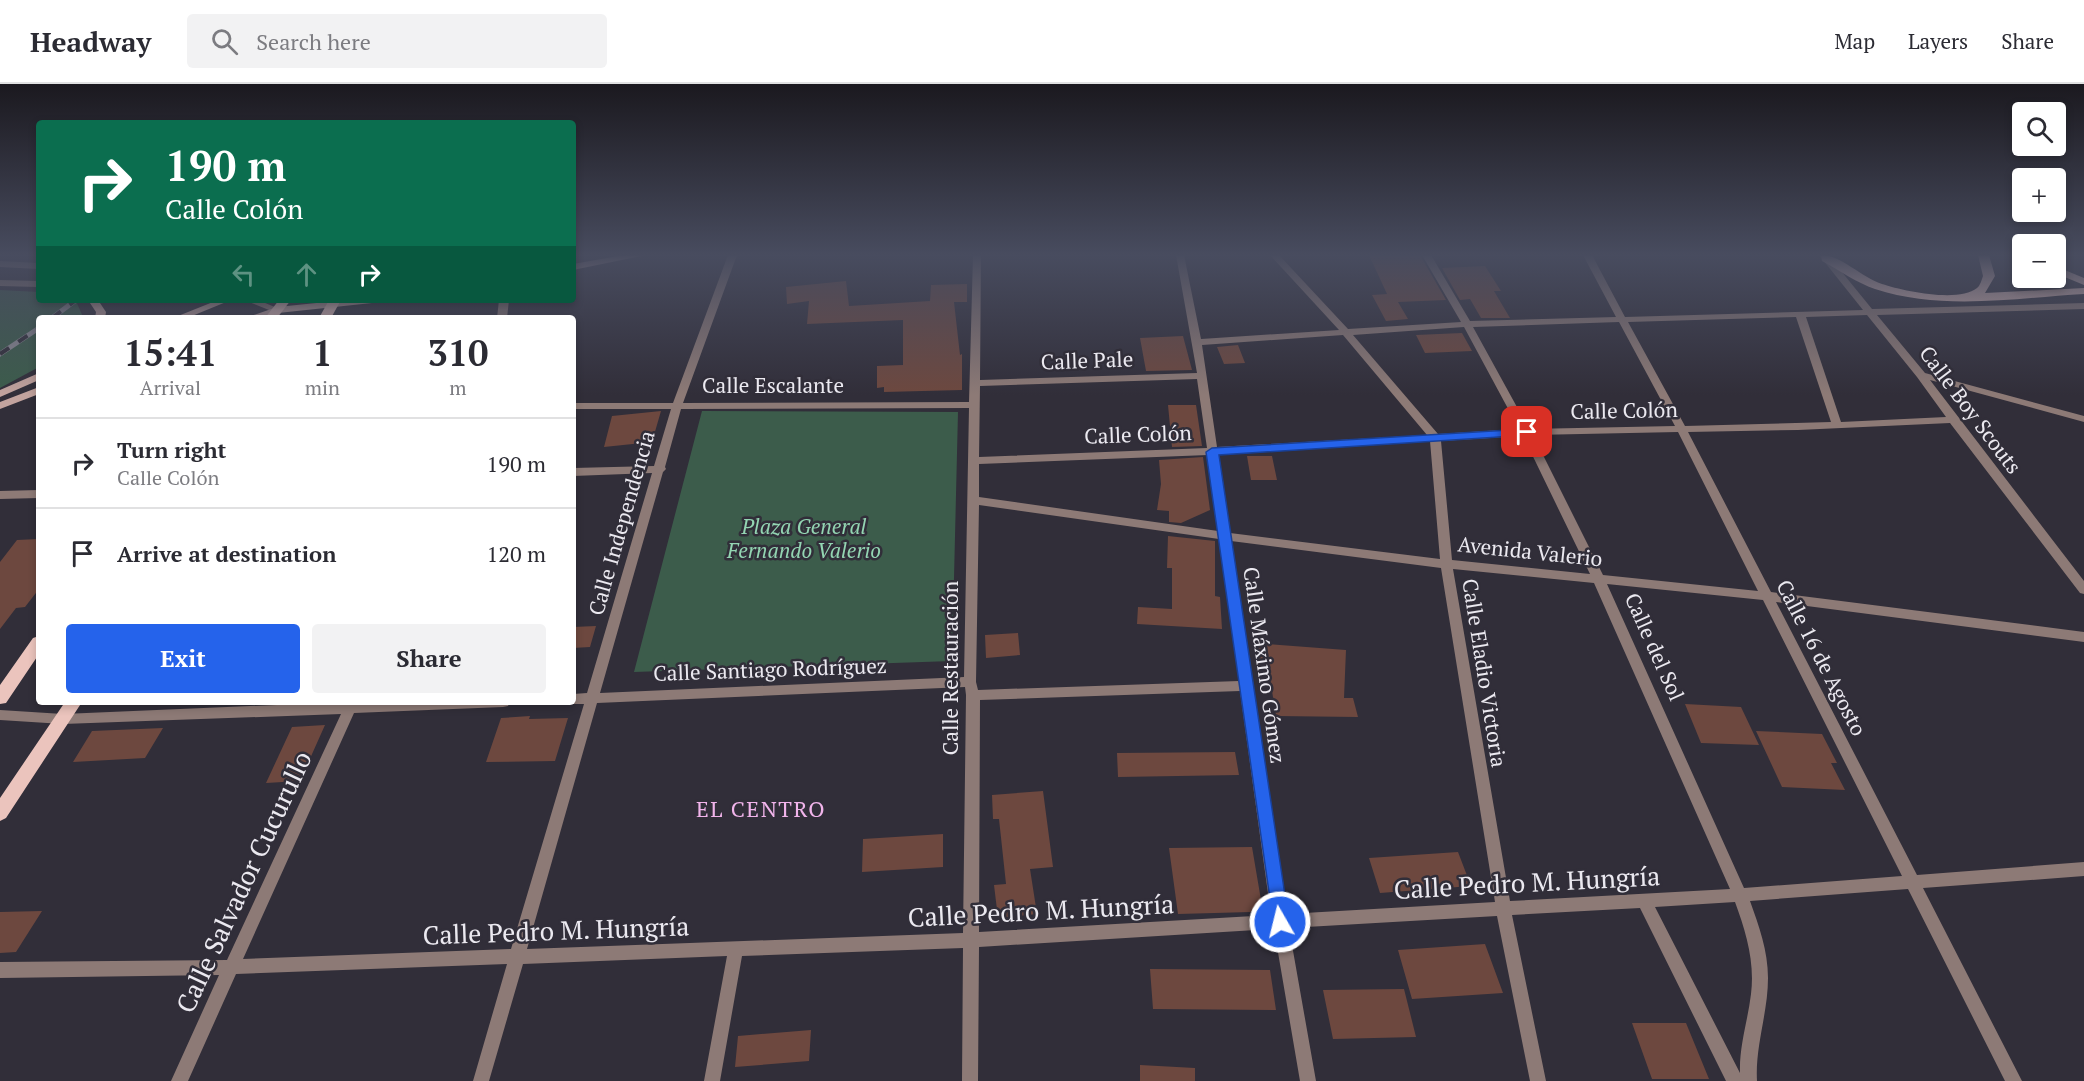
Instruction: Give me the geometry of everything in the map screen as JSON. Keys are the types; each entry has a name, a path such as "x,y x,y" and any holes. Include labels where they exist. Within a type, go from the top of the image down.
{"main road":[{"path":"185,315 218,303"},
{"path":"274,314 329,303"},
{"path":"0,394 36,377"},
{"path":"0,406 36,391"},
{"path":"0,698 36,646"},
{"path":"0,813 72,705"}],"street":[{"name":"Calle Independencia","path":"481,1081 520,956 661,469 677,406 716,302"},
{"name":"Calle Restauración","path":"970,1081 972,500 976,302"},
{"name":"Calle Máximo Gómez","path":"1189,302 1202,376 1280,922 1308,1081"},
{"path":"1318,302 1436,437"},
{"name":"Calle del Sol","path":"1455,302 1527,432 1600,578 1740,895 1757,944 1760,981 1747,1065 1749,1081"},
{"name":"Calle 16 de Agosto","path":"1611,302 1682,430 2014,1081"},
{"name":"Calle Boy Scouts","path":"1860,302 1921,375 2084,590"},
{"path":"254,303 274,314"},
{"path":"1197,342 1345,330 1469,324 2084,306"},
{"path":"1800,314 1837,425"},
{"path":"1921,375 2084,419"},
{"name":"Calle Pale","path":"974,383 1202,376"},
{"name":"Calle Escalante","path":"576,406 974,405"},
{"name":"Calle Colón","path":"973,461 1212,452 1527,432 1682,430 1953,420"},
{"name":"Calle Eladio Victoria","path":"1436,437 1446,564 1503,907 1538,1081"},
{"path":"576,472 661,469"},
{"path":"0,495 36,494"},
{"name":"Avenida Valerio","path":"972,500 1224,536 1446,564 1765,596 2084,637"},
{"name":"Calle Santiago Rodríguez","path":"576,699 971,688 1246,686"},
{"path":"0,716 63,719 351,705"},
{"name":"Calle Salvador Cucurullo","path":"179,1081 351,705"},
{"name":"Calle Pedro M. Hungría","path":"0,970 232,967 970,940 1503,907 1740,895 1910,880 2084,869"},
{"path":"1644,900 1735,1081"},
{"path":"712,1081 736,948"}],"green space":[{"path":"0,302 77,303 82,315 36,315 36,369 0,388"},
{"name":"Plaza General Fernando Valerio","path":"702,411 958,412 952,661 634,672"}],"building":[{"path":"787,302 805,302 787,304"},
{"path":"809,302 848,302 849,306 921,302 967,302 954,302 960,355 962,354 962,390 884,392 884,387 877,388 877,366 903,365 903,320 807,324"},
{"path":"1376,302 1409,302 1398,302 1408,319 1386,321"},
{"path":"1471,302 1500,302 1510,318 1481,318"},
{"path":"1462,333 1472,351 1425,353 1416,335"},
{"path":"1183,336 1192,370 1146,371 1140,338"},
{"path":"1238,345 1245,363 1224,364 1217,347"},
{"path":"1168,405 1196,405 1202,446 1172,447"},
{"path":"661,411 652,442 604,447 612,416"},
{"path":"1247,456 1272,456 1277,480 1251,480"},
{"path":"1203,457 1210,510 1181,523 1169,522 1169,511 1157,510 1161,484 1159,460"},
{"path":"1168,536 1215,541 1215,596 1220,597 1222,629 1137,624 1138,607 1172,609 1172,568 1167,568"},
{"path":"36,539 36,593 25,607 16,608 0,629 0,562 17,540"},
{"path":"596,626 590,647 576,648 576,627"},
{"path":"1018,633 1020,655 986,658 985,635"},
{"path":"1255,643 1346,650 1344,698 1353,698 1358,717 1276,716 1269,672 1258,672"},
{"path":"1685,704 1741,707 1759,745 1701,743"},
{"path":"530,716 529,719 568,718 555,761 486,762 501,718"},
{"path":"325,725 300,781 266,783 292,727"},
{"path":"163,728 145,758 73,762 92,731"},
{"path":"1756,731 1822,734 1837,763 1831,763 1845,790 1782,787"},
{"path":"1235,752 1239,775 1118,777 1117,753"},
{"path":"1043,791 1053,867 1030,869 1037,914 998,918 994,885 1006,884 999,819 993,819 992,795"},
{"path":"943,834 943,867 862,872 863,839"},
{"path":"1252,847 1261,900 1251,912 1178,914 1169,848"},
{"path":"1458,852 1471,886 1380,893 1369,858"},
{"path":"42,911 16,952 0,953 0,912"},
{"path":"1485,944 1503,993 1412,999 1398,950"},
{"path":"1150,969 1270,970 1276,1010 1153,1009"},
{"path":"1404,989 1416,1037 1333,1039 1323,990"},
{"path":"1632,1023 1686,1023 1709,1079 1652,1079"},
{"path":"811,1030 809,1061 735,1067 738,1036"},
{"path":"1140,1065 1195,1068 1195,1081 1140,1081"}],"railway":[{"path":"56,315 72,303"},
{"path":"0,354 36,330"}],"district":[{"name":"EL CENTRO","path":"761,809"}],"route":[{"path":"1280,922 1212,452 1527,432"}]}
